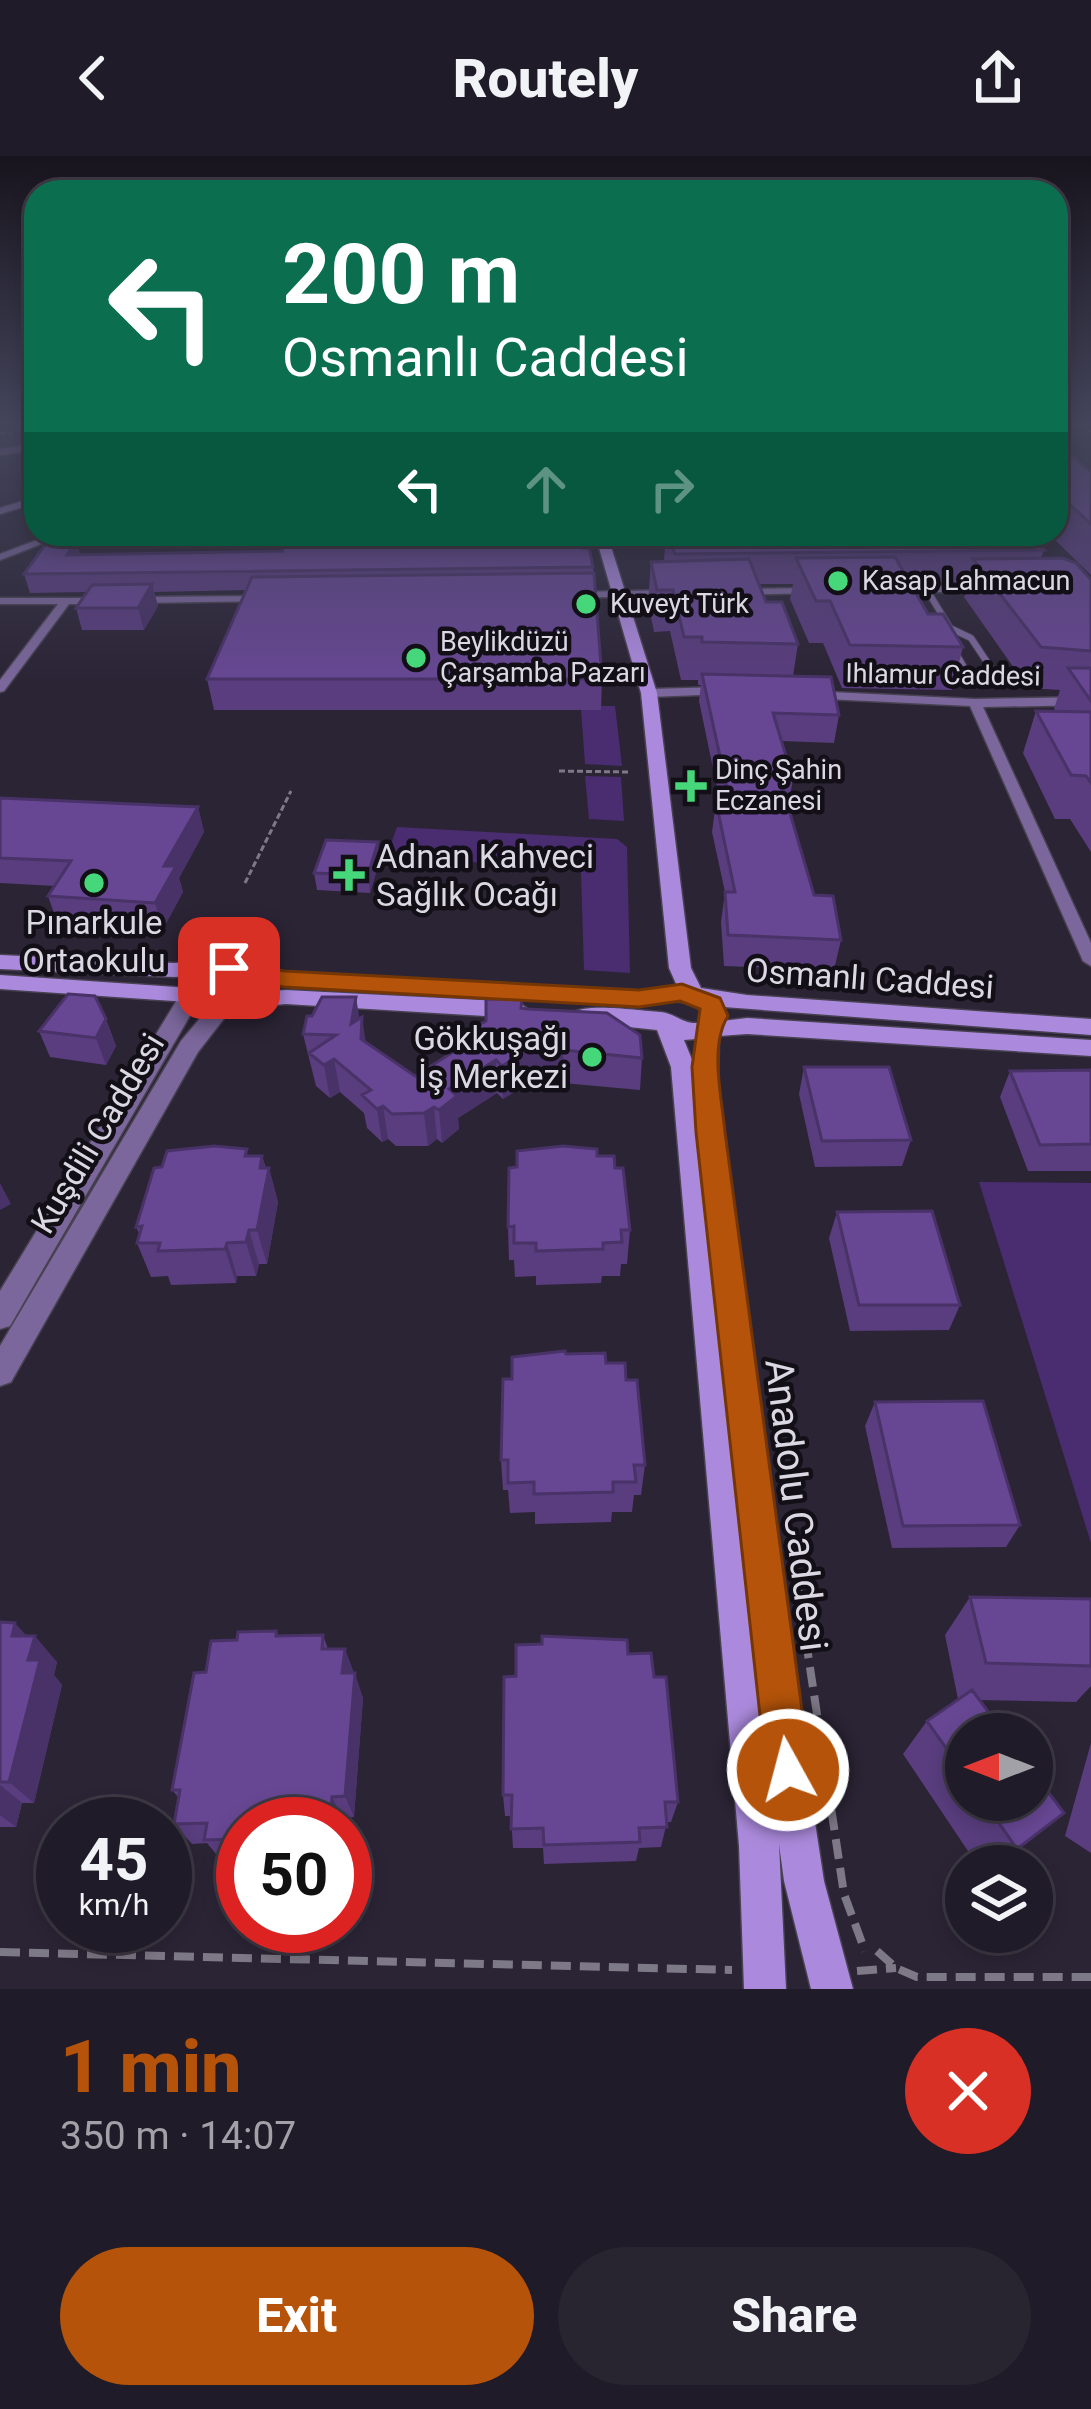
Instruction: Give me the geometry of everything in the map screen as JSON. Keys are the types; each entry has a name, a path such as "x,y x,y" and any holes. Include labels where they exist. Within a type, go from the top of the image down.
{"main road":[{"name":"Anadolu Caddesi","path":"595,546 614,594"},
{"name":"Anadolu Caddesi","path":"604,546 643,693 680,968 699,1006 720,1223 774,1663 804,1881 832,1989"},
{"name":"Anadolu Caddesi","path":"659,834 664,1010 683,1067 759,1846 765,1989"},
{"name":"Osmanlı Caddesi","path":"0,962 229,968 234,986"},
{"path":"190,995 192,979 206,970"},
{"name":"Osmanlı Caddesi","path":"0,982 190,995 203,1002 234,986 619,1016 699,1006 1091,1028"},
{"name":"Osmanlı Caddesi","path":"664,1010 684,1032 699,1006"},
{"name":"Osmanlı Caddesi","path":"699,1006 1091,1048"}],"street":[{"path":"0,553 31,546"},
{"path":"884,590 992,589"},
{"path":"733,592 824,591"},
{"path":"550,595 687,593"},
{"path":"133,600 279,598"},
{"path":"0,688 66,601"},
{"path":"0,602 111,601"},
{"path":"643,693 728,692"},
{"name":"Ihlamur Caddesi","path":"795,695 974,703 1091,701"},
{"path":"974,703 1091,961"},
{"name":"Kuşdili Caddesi","path":"0,1373 189,1047 234,986"},
{"name":"Kuşdili Caddesi","path":"0,1317 190,995"}],"lane":[{"path":"927,590 950,628 971,638 997,677"},
{"path":"949,642 968,674"}],"path":[{"path":"559,771 630,772"},
{"path":"245,883 291,791"},
{"path":"878,1951 896,1968 917,1977 1091,1977"},
{"path":"0,1952 700,1969"}],"shaded area":[{"path":"600,706 615,706 622,766 585,764 581,710 600,710"},
{"path":"585,776 621,777 624,821 589,819"},
{"path":"397,827 617,839 627,847 630,973 584,970 581,873 569,867 386,858"},
{"path":"979,1182 1091,1183 1091,1543"}],"building":[{"path":"1076,511 1091,511 1091,524"},
{"path":"44,546 73,546 67,555 283,551 283,546 581,546 589,548 593,567 24,574"},
{"path":"672,546 1040,546 1044,550 675,554"},
{"path":"895,557 928,614 943,614 963,647 850,645 830,601 816,601 796,558"},
{"path":"1062,558 1076,563 1091,580 1091,651 1041,647 973,559"},
{"path":"749,559 766,602 782,602 798,644 702,642 702,637 684,637 673,590 657,590 651,562"},
{"name":"Beylikdüzü Çarşamba Pazarı","path":"594,573 602,679 207,679 252,577"},
{"path":"152,584 138,608 76,608 92,585"},
{"path":"1068,668 1091,668 1091,701"},
{"path":"702,674 831,677 839,715 773,713 793,779 780,779 814,895 833,896 841,940 728,935 725,892 735,892 716,802 730,802"},
{"path":"1036,711 1091,712 1091,783 1086,776 1071,775"},
{"path":"0,798 198,807 164,866 176,866 155,903 48,896 71,861 0,858"},
{"path":"326,840 378,842 368,875 314,873"},
{"path":"68,994 95,996 106,1019 96,1038 39,1031"},
{"path":"322,997 356,997 351,1024 362,1017 361,1039 415,1076 469,1042 476,1026 486,1021 486,999 522,999 521,1008 527,1009 607,1013 640,1035 642,1058 563,1050 563,1029 502,1066 496,1060 449,1089 457,1096 439,1110 392,1114 383,1106 377,1109 362,1095 371,1090 334,1059 324,1065 309,1053 336,1035 303,1034 307,1016 312,1016"},
{"path":"804,1067 889,1067 911,1140 822,1141"},
{"path":"1091,1070 1091,1144 1040,1145 1010,1071"},
{"path":"214,1146 247,1149 245,1156 262,1156 260,1168 269,1168 257,1230 249,1230 246,1242 227,1243 225,1249 158,1251 160,1243 137,1243 142,1226 136,1227 154,1168 162,1167 167,1151"},
{"path":"563,1146 597,1149 597,1156 614,1156 615,1168 623,1168 630,1230 621,1230 622,1242 603,1243 603,1249 536,1251 536,1243 514,1243 514,1226 508,1227 509,1168 517,1167 517,1151"},
{"path":"932,1211 960,1305 859,1305 837,1212"},
{"path":"565,1351 605,1353 606,1363 625,1363 626,1380 637,1380 645,1465 634,1465 636,1482 613,1482 613,1492 534,1494 534,1482 508,1483 508,1460 501,1460 503,1379 512,1379 512,1357"},
{"path":"983,1401 1020,1525 903,1526 875,1402"},
{"path":"970,1597 1091,1599 1091,1666 986,1663"},
{"path":"0,1622 15,1623 12,1636 35,1636 28,1660 40,1660 9,1782 0,1782"},
{"path":"238,1632 323,1635 322,1649 345,1649 342,1673 355,1673 345,1796 216,1797 216,1840 204,1840 207,1823 192,1823 192,1797 179,1797 180,1790 172,1790 194,1673 206,1672 211,1641 237,1640"},
{"path":"542,1636 627,1640 628,1654 651,1653 654,1677 666,1677 678,1802 665,1802 667,1827 639,1828 640,1842 544,1845 543,1828 511,1829 512,1795 503,1795 504,1677 516,1676 516,1645 542,1644"},
{"path":"972,1690 989,1713 945,1713 945,1746 927,1721"},
{"path":"1053,1798 1064,1813 1022,1845 1014,1845 998,1821 1053,1821"}],"place":[{"name":"Kasap Lahmacun","path":"838,581"},
{"name":"Kuveyt Türk","path":"586,604"},
{"name":"Beylikdüzü Çarşamba Pazarı","path":"416,658"},
{"name":"Dinç Şahin Eczanesi","path":"691,786"},
{"name":"Adnan Kahveci Sağlık Ocağı","path":"349,875"},
{"name":"Pınarkule Ortaokulu","path":"94,883"},
{"name":"Gökkuşağı İş Merkezi","path":"592,1057"}],"route":[{"path":"229,968 239,974 284,979 639,998 682,993 711,1004 715,1016 708,1027 706,1087 788,1770"}]}
